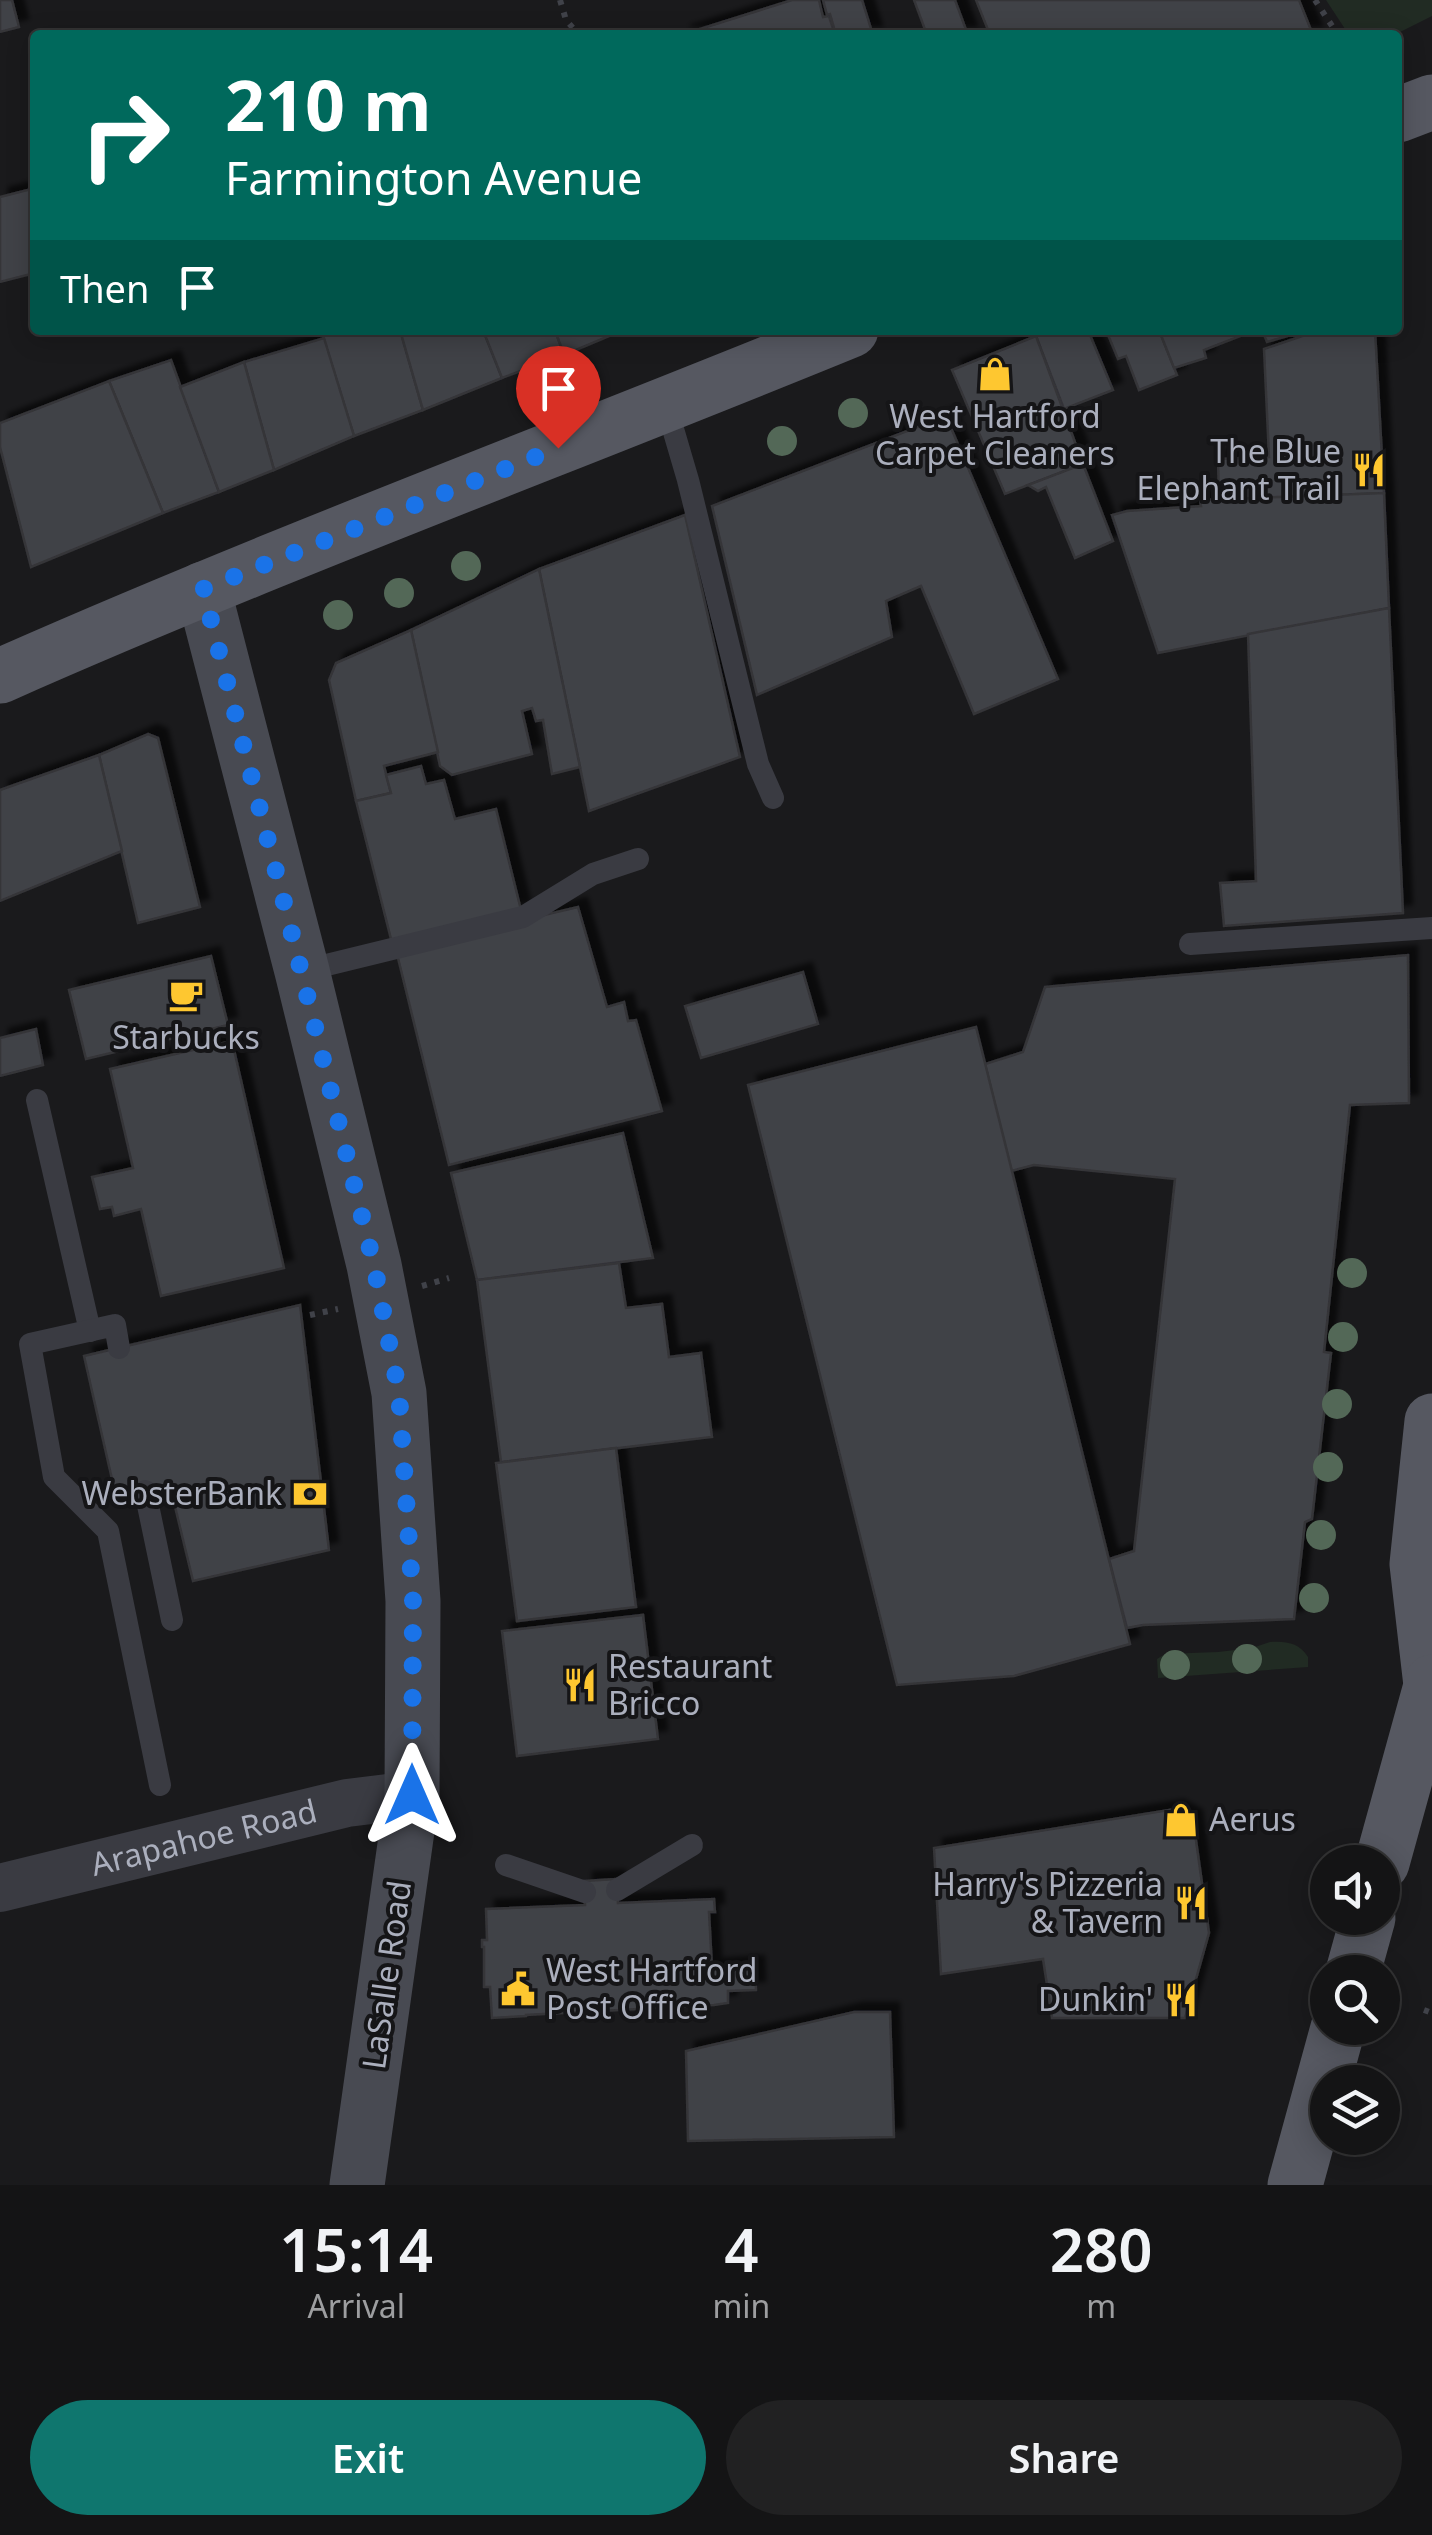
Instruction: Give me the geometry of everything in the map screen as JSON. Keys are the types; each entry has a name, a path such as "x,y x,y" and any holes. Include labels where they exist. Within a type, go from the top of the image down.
{"main road":[{"path":"1402,113 1432,102"},
{"path":"0,676 203,589 839,335"},
{"path":"1387,1845 1432,1684 1417,1564 1432,1421"},
{"path":"1295,2185 1333,2045"}],"street":[{"name":"LaSalle Road","path":"203,589 374,1265 399,1393 413,1601 412,1795 357,2185"},
{"name":"Arapahoe Road","path":"0,1888 347,1803 412,1795"}],"lane":[{"path":"666,405 758,764 773,798"},
{"path":"302,971 523,917 593,874 638,859"},
{"path":"1190,944 1432,928"},
{"path":"37,1100 90,1331"},
{"path":"117,1336 90,1331 30,1344 54,1477 108,1531 160,1785"},
{"path":"145,1491 172,1620"},
{"path":"617,1890 692,1846"},
{"path":"506,1865 584,1892"}],"path":[{"path":"560,0 566,20 575,30"},
{"path":"1315,0 1335,30"}],"shaded area":[{"path":"1326,0 1432,0 1432,16 1402,31 1346,30"},
{"path":"1270,1642 1297,1646 1308,1657 1308,1667 1158,1678 1157,1659 1165,1654 1218,1652"}],"building":[{"path":"0,0 12,0 19,27 0,32"},
{"path":"792,0 819,0 823,17 829,16 833,30 697,30"},
{"path":"823,0 862,0 871,30 835,30 830,14 827,15"},
{"path":"914,0 955,0 966,30 925,30"},
{"path":"976,0 1299,0 1311,30 988,30"},
{"path":"30,189 30,274 0,282 0,197"},
{"path":"323,335 401,335 423,410 354,436"},
{"path":"401,335 485,335 502,378 423,410"},
{"path":"485,335 557,335 564,355 502,378"},
{"path":"557,335 612,335 564,355"},
{"path":"1090,335 1113,390 1064,409 1036,336"},
{"path":"1108,335 1161,335 1177,375 1139,390 1126,356 1118,359"},
{"path":"1161,335 1243,335 1204,350 1206,358 1174,368"},
{"path":"1264,335 1291,335 1267,342"},
{"path":"1305,335 1375,335 1384,493 1219,500 1218,459 1269,457 1264,349"},
{"path":"1036,336 1083,464 1005,494 952,370"},
{"path":"324,338 354,436 274,470 244,362"},
{"path":"171,360 219,492 163,513 109,381"},
{"path":"244,362 274,470 219,492 180,387"},
{"path":"109,381 163,513 31,567 0,447 0,423"},
{"path":"946,416 1058,679 974,714 921,586 886,601 892,637 757,695 712,506"},
{"path":"1083,464 1113,541 1075,558 1046,487 1038,491 1028,485"},
{"path":"1384,493 1389,608 1158,653 1112,515 1201,506 1200,500"},
{"path":"685,515 740,757 589,811 539,569"},
{"path":"539,569 580,767 552,774 543,720 536,721 532,708 522,711 532,754 452,775 440,766 411,630"},
{"path":"1389,608 1403,913 1224,926 1220,883 1256,881 1248,634"},
{"path":"411,630 438,752 384,766 391,793 356,801 329,680 336,663"},
{"path":"148,734 158,738 200,907 138,923 99,755"},
{"path":"99,755 122,851 0,901 0,790"},
{"path":"421,766 426,784 444,780 455,819 496,809 521,910 392,943 356,801 391,793 386,775"},
{"path":"578,907 607,1007 624,1002 628,1021 636,1020 662,1111 449,1165 396,950"},
{"path":"1408,955 1409,1103 1350,1105 1324,1352 1331,1353 1312,1519 1305,1522 1294,1619 1127,1628 1109,1559 1134,1551 1175,1179 1034,1165 1011,1171 985,1064 1023,1052 1045,987"},
{"path":"211,956 228,1025 86,1059 69,990"},
{"path":"803,972 818,1024 701,1058 685,1006"},
{"path":"976,1027 1130,1644 1014,1676 897,1685 748,1085"},
{"path":"36,1029 43,1065 0,1076 0,1038"},
{"path":"232,1041 284,1268 161,1296 141,1209 114,1216 112,1207 100,1209 92,1177 133,1168 110,1069"},
{"path":"623,1133 653,1258 477,1280 451,1173"},
{"path":"619,1263 626,1308 662,1304 669,1357 701,1353 712,1437 501,1462 477,1280"},
{"path":"300,1305 329,1550 193,1581 170,1486 116,1497 84,1356"},
{"path":"616,1448 636,1607 517,1621 496,1463"},
{"name":"Restaurant Bricco","path":"643,1615 658,1739 517,1756 502,1631"},
{"path":"1175,1809 1193,1819 1209,1933 1185,2018 1052,2018 1043,1959 941,1974 934,1848"},
{"path":"616,1879 618,1903 714,1899 715,1912 709,1912 712,1968 755,1965 756,1990 728,1991 728,2003 714,2005 492,2018 490,1987 484,1987 482,1940 487,1940 486,1909 585,1905 584,1881"},
{"path":"854,2012 890,2012 894,2137 688,2141 686,2051"}],"place":[{"name":"West Hartford Carpet Cleaners","path":"995,374"},
{"name":"The Blue Elephant Trail","path":"1369,470"},
{"name":"Starbucks","path":"186,995"},
{"name":"WebsterBank","path":"310,1494"},
{"name":"Restaurant Bricco","path":"580,1685"},
{"name":"Aerus","path":"1181,1820"},
{"name":"Harry's Pizzeria & Tavern","path":"1191,1903"},
{"name":"West Hartford Post Office","path":"518,1989"},
{"name":"Dunkin'","path":"1181,2000"}],"route":[{"path":"412,1795 413,1601 399,1393 374,1265 203,589 558,448"}]}
